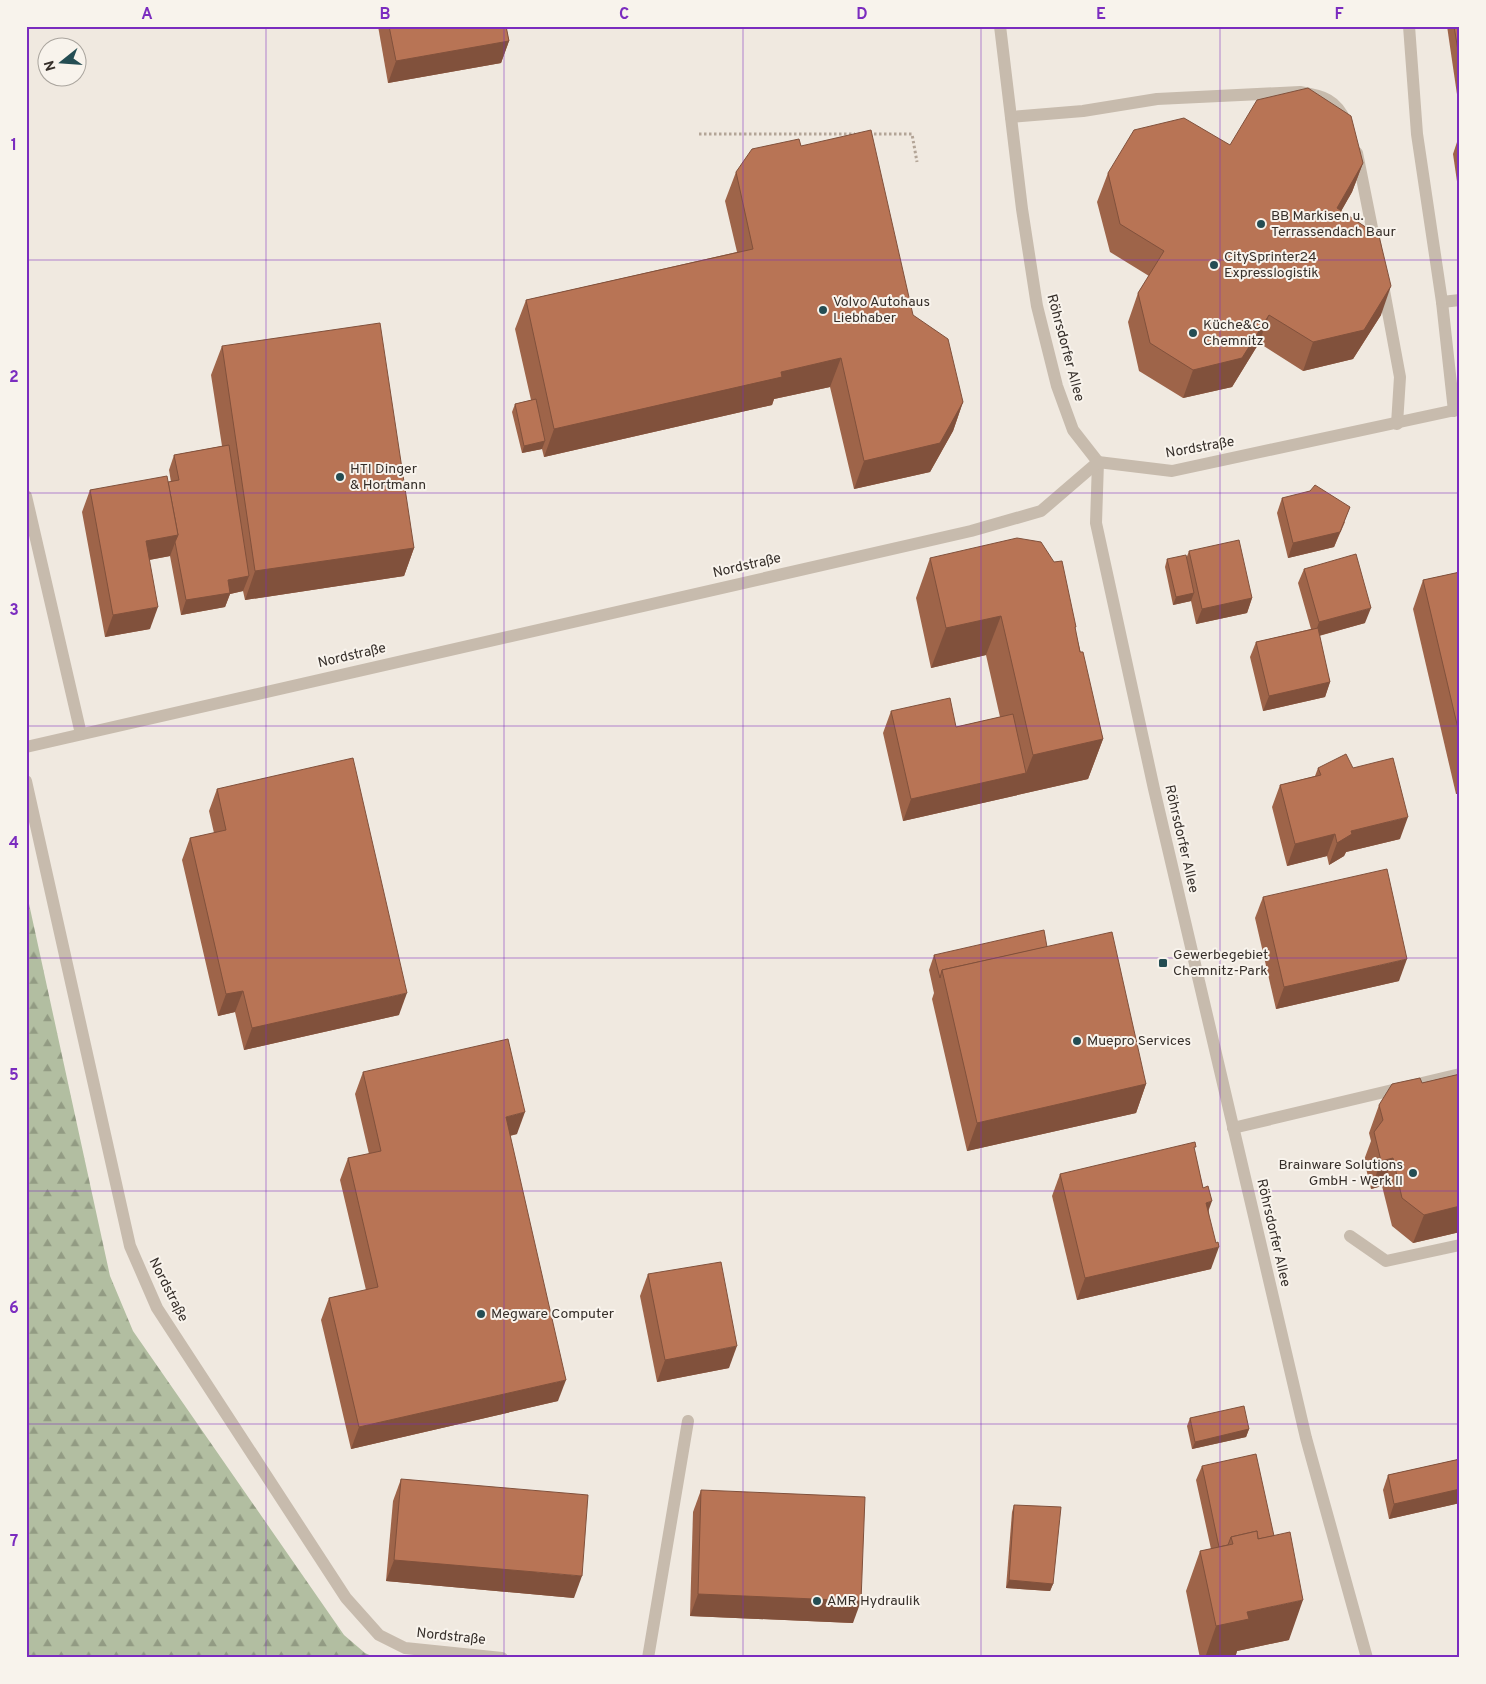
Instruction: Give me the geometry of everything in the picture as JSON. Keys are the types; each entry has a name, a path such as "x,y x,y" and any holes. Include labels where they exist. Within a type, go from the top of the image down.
{"street":[{"name":"Röhrsdorfer Allee","path":"1000,26 1022,209 1037,306 1057,386 1074,430 1098,462 1096,523 1156,798 1306,1438 1367,1658"},
{"path":"1410,26 1417,134 1457,410"},
{"path":"1011,117 1083,111 1157,99 1300,92 1323,96 1340,109 1356,150 1400,377 1397,424"},
{"path":"1442,302 1460,300"},
{"name":"Nordstraße","path":"26,747 971,530 1041,511 1098,462 1172,471 1457,410"},
{"path":"26,496 81,734"},
{"name":"Nordstraße","path":"26,781 130,1246 157,1308 346,1598 379,1635 404,1648 502,1658"},
{"path":"1233,1128 1460,1074"},
{"path":"1350,1236 1386,1261 1460,1245"},
{"path":"648,1658 688,1421"}],"path":[{"path":"699,134 912,134 917,162"}],"green space":[{"path":"26,890 110,1276 133,1331 344,1635 365,1653 376,1658 26,1658"}],"building":[{"path":"389,26 506,26 509,41 396,61"},
{"path":"1454,26 1460,26 1460,63"},
{"path":"1308,88 1351,116 1363,163 1337,208 1379,236 1391,286 1364,330 1313,342 1269,315 1242,358 1193,370 1150,343 1138,293 1164,251 1120,224 1108,173 1134,130 1184,118 1230,145 1257,100"},
{"path":"871,130 913,315 948,339 963,402 940,443 864,461 841,358 781,372 782,377 554,429 526,300 753,249 736,172 752,149 799,139 801,146"},
{"path":"380,323 414,548 255,571 222,346"},
{"path":"536,399 545,441 524,446 515,404"},
{"path":"229,445 249,576 228,580 230,593 186,600 175,542 178,535 168,482 179,480 174,455"},
{"path":"167,476 178,535 146,541 158,607 113,615 90,490"},
{"path":"1315,485 1350,507 1340,532 1293,543 1282,498 1310,491"},
{"path":"1017,538 1041,542 1054,562 1062,561 1080,652 1083,652 1103,739 1033,755 1001,616 946,628 930,558"},
{"path":"1239,540 1252,598 1202,609 1189,551"},
{"path":"1356,554 1371,608 1319,622 1304,569"},
{"path":"1186,555 1194,593 1176,597 1167,559"},
{"path":"1460,572 1460,737 1423,580"},
{"path":"1318,628 1330,682 1269,696 1256,642"},
{"path":"950,698 956,727 1013,714 1026,773 911,799 891,711"},
{"path":"1346,754 1353,768 1393,758 1408,817 1351,831 1352,834 1337,843 1335,834 1295,844 1280,785 1321,775 1318,768"},
{"path":"353,758 407,993 252,1028 243,991 226,994 190,838 226,830 217,789"},
{"path":"1387,869 1407,959 1284,987 1263,897"},
{"path":"1044,930 1047,947 942,970 940,978 934,955"},
{"path":"1112,932 1146,1084 977,1123 942,970"},
{"path":"508,1039 525,1112 506,1117 566,1380 359,1427 329,1298 378,1287 348,1158 381,1151 363,1072"},
{"name":"Brainware Solutions GmbH - Werk II","path":"1460,1074 1460,1206 1424,1215 1402,1198 1393,1158 1381,1161 1374,1132 1383,1120 1379,1105 1392,1084 1420,1078 1422,1083"},
{"path":"1195,1142 1196,1147 1194,1147 1203,1188 1208,1186 1212,1201 1206,1203 1216,1243 1218,1242 1219,1247 1085,1278 1060,1174"},
{"path":"721,1262 737,1346 665,1360 648,1274"},
{"path":"1244,1406 1249,1429 1195,1442 1190,1418"},
{"path":"1256,1454 1274,1536 1258,1539 1257,1531 1231,1537 1228,1545 1219,1547 1202,1466"},
{"path":"1460,1459 1460,1489 1394,1504 1388,1475"},
{"path":"401,1479 588,1495 582,1576 394,1560"},
{"path":"701,1490 865,1497 861,1601 698,1594"},
{"path":"1014,1505 1061,1507 1053,1584 1009,1580"},
{"path":"1257,1531 1258,1539 1290,1532 1303,1600 1247,1612 1249,1619 1216,1626 1200,1551 1233,1544 1231,1537"}],"place":[{"name":"BB Markisen u. Terrassendach Baur","path":"1261,224"},
{"name":"CitySprinter24 Expresslogistik","path":"1214,265"},
{"name":"Volvo Autohaus Liebhaber","path":"823,310"},
{"name":"Küche&Co Chemnitz","path":"1193,333"},
{"name":"HTI Dinger & Hortmann","path":"340,477"},
{"name":"Gewerbegebiet Chemnitz-Park","path":"1163,963"},
{"name":"Muepro Services","path":"1077,1041"},
{"name":"Brainware Solutions GmbH - Werk II","path":"1413,1173"},
{"name":"Megware Computer","path":"481,1314"},
{"name":"AMR Hydraulik","path":"817,1601"}]}
